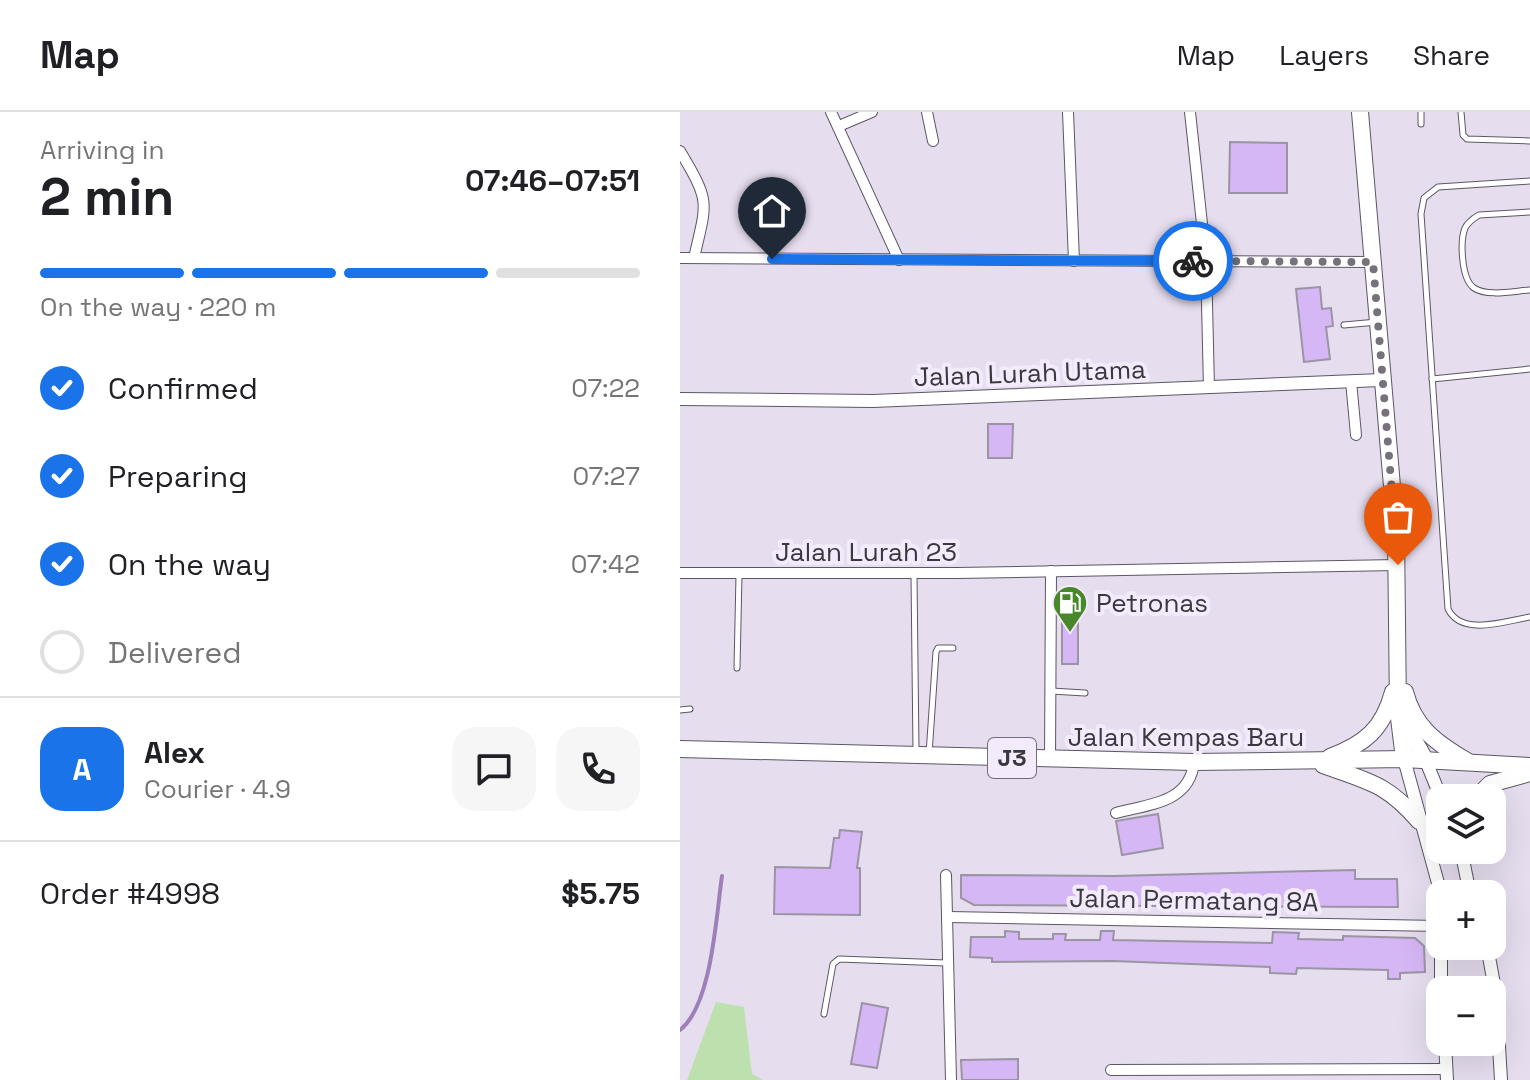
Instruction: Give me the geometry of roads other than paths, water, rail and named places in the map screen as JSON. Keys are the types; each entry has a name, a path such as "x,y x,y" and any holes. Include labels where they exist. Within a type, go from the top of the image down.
{"main road":[{"path":"1360,112 1398,565 1398,710 1404,759"},
{"path":"1316,762 1354,748 1380,727 1399,667"},
{"path":"1399,667 1409,710 1420,728 1471,763"},
{"path":"1398,710 1426,761"},
{"name":"Jalan Kempas Baru","path":"680,749 779,749 1050,760 1194,762 1404,759 1530,766"},
{"path":"1316,762 1379,784 1397,795 1419,821"},
{"path":"1490,784 1530,773"}],"street":[{"path":"831,112 899,260"},
{"path":"839,126 872,112"},
{"path":"927,112 933,141"},
{"path":"1068,112 1074,261"},
{"path":"1190,112 1206,261 1209,388"},
{"path":"680,151 703,189 705,210 694,258"},
{"path":"680,258 1373,262"},
{"name":"Jalan Lurah Utama","path":"680,399 873,401 1381,380"},
{"path":"1351,381 1356,435"},
{"name":"Jalan Lurah 23","path":"680,573 914,574 1398,565"},
{"path":"1050,760 1051,571"},
{"path":"1404,759 1437,880"},
{"path":"1426,761 1435,784"},
{"path":"1116,813 1179,795 1192,777 1194,762"},
{"path":"946,875 951,1080"},
{"name":"Jalan Permatang 8A","path":"948,917 1426,926"},
{"path":"1490,960 1496,995 1501,1080"},
{"path":"1111,1070 1447,1074"}],"lane":[{"path":"1421,112 1421,124"},
{"path":"1461,112 1463,135 1467,139 1530,141"},
{"path":"1530,181 1438,187 1424,198 1421,214 1448,609 1452,617 1469,626 1530,617"},
{"path":"1530,212 1472,219 1464,229 1464,275 1473,287 1486,292 1530,290"},
{"path":"1344,325 1378,322"},
{"path":"1432,379 1530,369"},
{"path":"914,574 923,754"},
{"path":"737,668 739,575"},
{"path":"923,754 936,650 953,648"},
{"path":"1050,691 1085,693"},
{"path":"680,710 690,709"},
{"path":"824,1014 833,964 839,959 947,963"}],"waterway":[{"path":"680,1030 691,1018 706,981 722,876"}],"place":[{"name":"Petronas","path":"1070,634"}]}
